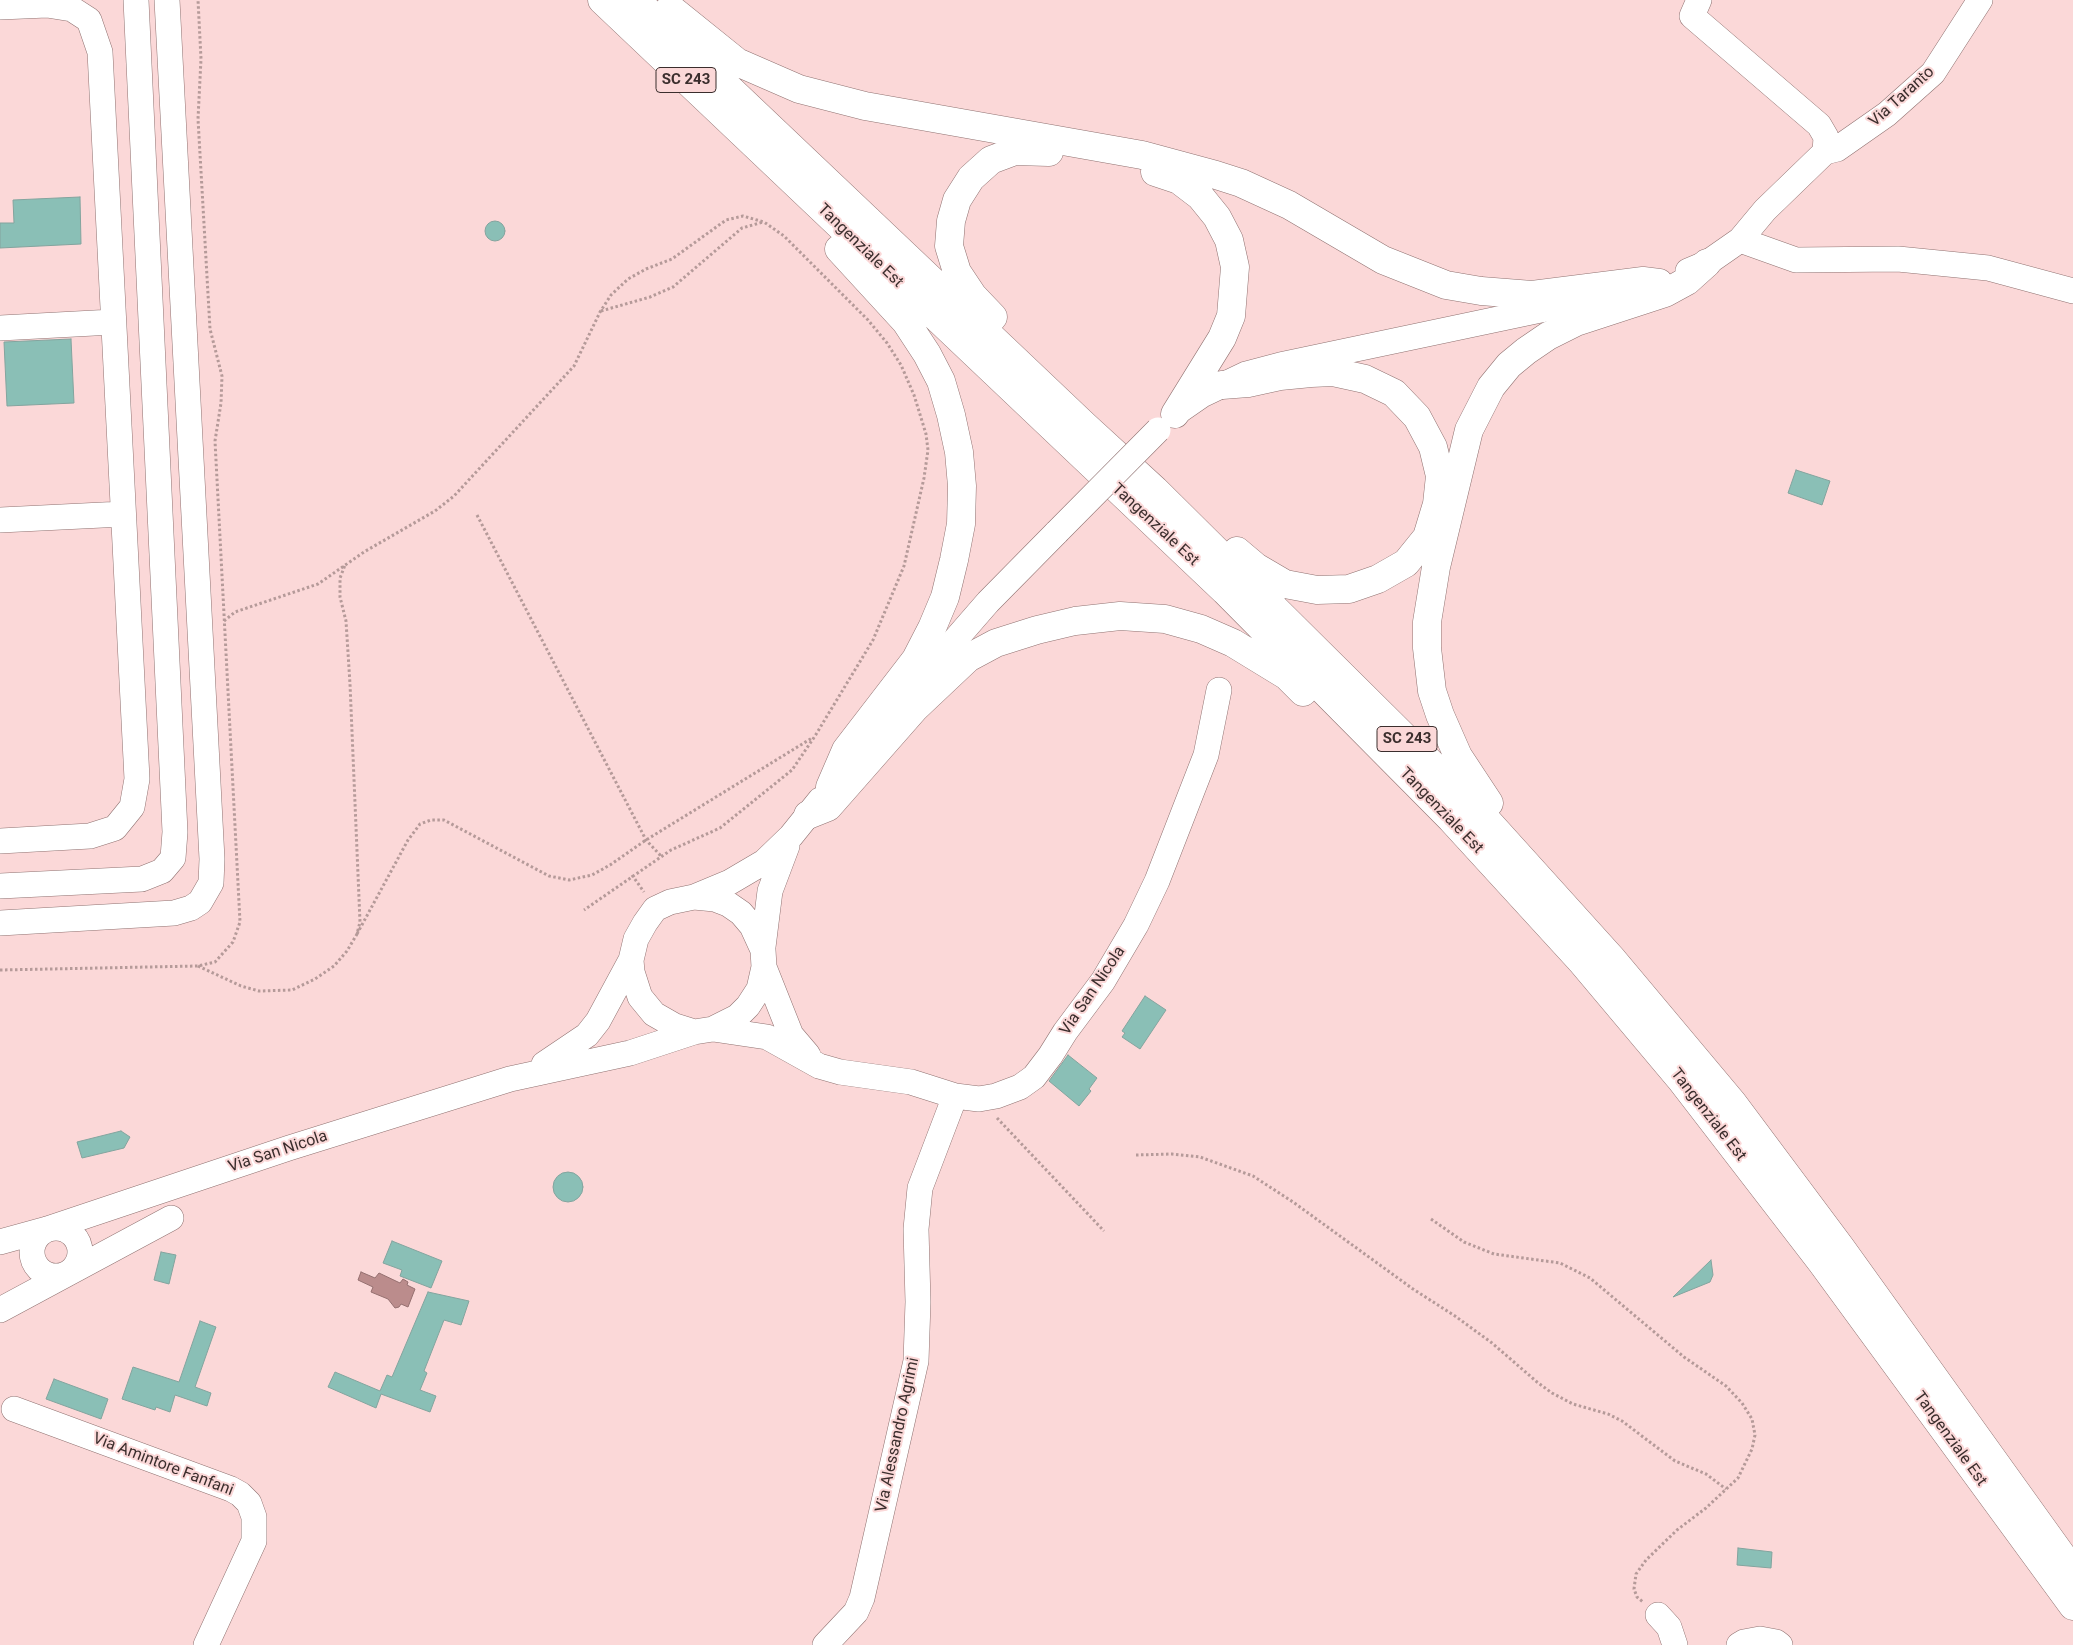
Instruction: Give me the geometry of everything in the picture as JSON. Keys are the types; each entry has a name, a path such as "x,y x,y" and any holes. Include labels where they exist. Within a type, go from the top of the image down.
{"highway":[{"name":"Tangenziale Est","path":"602,0 1225,591 1451,819 1580,961 1682,1080 1822,1263 2073,1606"},
{"name":"Tangenziale Est","path":"636,0 1155,490 1473,805 1571,914 1732,1102 1841,1248 2073,1571"},
{"path":"660,0 706,39 737,62 798,89 865,106 1142,155 1216,175 1240,183 1289,205 1383,260 1446,285 1481,292 1532,295 1643,281 1659,283"},
{"path":"1084,425 1068,398 973,296 957,272 949,246 951,221 957,200 971,178 991,160 1015,151 1041,150 1163,174 1179,180 1200,196 1217,217 1229,240 1235,267 1231,316 1222,338 1166,422"},
{"path":"770,160 786,191 906,322 927,354 941,381 951,415 961,469 961,524 942,605 916,659 846,750 830,787"},
{"path":"1571,914 1562,892 1471,778 1458,756 1440,715 1432,691 1427,648 1427,622 1436,567 1469,430 1491,387 1509,366 1526,351 1548,336 1576,322 1665,294 1687,281 1707,263"},
{"path":"1155,490 1173,498 1256,567 1285,584 1317,590 1349,589 1378,579 1406,563 1427,536 1437,504 1440,476 1433,447 1417,417 1394,393 1365,379 1333,372 1222,385"},
{"path":"808,815 828,807 915,708 968,658 996,642 1037,630 1074,621 1120,616 1165,619 1201,628 1233,643 1264,661 1287,676 1396,782 1451,819"}],"street":[{"path":"0,886 142,879 162,872 173,858 174,822 136,0"},
{"path":"0,923 174,913 191,908 200,902 211,883 212,859 167,0"},
{"path":"1699,0 1692,16 1819,125 1826,137 1825,152"},
{"name":"Via Taranto","path":"790,836 870,738 982,609 1166,422 1202,395 1246,374 1280,365 1565,306 1659,283 1707,263 1740,240 1765,210 1825,152 1837,149 1887,114 1933,72 1980,0"},
{"path":"0,7 47,5 72,9 89,20 100,52 137,779 132,807 115,828 90,836 0,841"},
{"path":"1740,240 1796,260 1898,259 1988,268 2073,291"},
{"path":"0,328 114,322"},
{"path":"0,520 123,514"},
{"name":"Via San Nicola","path":"631,960 632,972 640,997 654,1014 674,1026 767,1037 819,1066 840,1072 910,1082 967,1098 996,1096 1020,1087 1034,1077 1102,981 1136,925 1157,881 1206,755 1219,690"},
{"path":"694,897 750,871 764,862 790,836"},
{"path":"763,958 770,891 790,836"},
{"name":"Via San Nicola","path":"510,1079 549,1062 587,1035 608,1007 631,960 636,938 655,909 670,902 694,897 715,899 728,904 741,912 752,926 791,1035 819,1066"},
{"name":"Via San Nicola","path":"0,1242 47,1229 289,1148 510,1079 630,1052 703,1030 737,1017 748,1006 759,989 763,958"},
{"name":"Via Alessandro Agrimi","path":"825,1645 856,1612 862,1598 916,1361 918,1302 916,1229 920,1188 967,1098"},
{"path":"0,1310 171,1218"},
{"name":"Via San Nicola","path":"47,1229 61,1228 74,1235 80,1249 78,1263 68,1274"},
{"path":"47,1229 34,1239 30,1255 38,1270 52,1277 68,1274"},
{"name":"Via Amintore Fanfani","path":"14,1409 231,1489 240,1494 248,1503 254,1517 254,1542 206,1645"},
{"path":"1658,1615 1669,1627 1675,1645"},
{"path":"1739,1645 1744,1642 1760,1639 1776,1642 1780,1645"}],"path":[{"path":"224,620 235,612 318,584 434,511 454,496 574,366 600,312 611,296 628,279 646,269 672,259 726,220 743,216 764,222 791,243 868,320 887,343 901,366 914,395 926,434 928,450 924,478 904,566 873,640 815,736 792,770 720,828 661,856 584,910"},
{"path":"600,312 650,298 673,287 742,228 764,222"},
{"path":"477,515 646,840 661,856"},
{"path":"346,565 340,578 340,597 346,621 350,684 360,922 357,934"},
{"path":"198,966 241,986 259,991 292,990 315,979 334,966 347,951 408,840 420,824 431,820 444,820 549,876 569,880 598,872 646,840 815,736"},
{"path":"967,1098 1104,1231"},
{"path":"1136,1155 1172,1154 1200,1157 1253,1176 1293,1202 1413,1289 1456,1316 1552,1393 1573,1404 1608,1414 1622,1421 1658,1450 1675,1461 1706,1474 1726,1489"},
{"path":"1431,1219 1464,1242 1494,1254 1560,1263 1590,1278 1684,1356 1726,1386 1742,1403 1752,1419 1755,1435 1746,1464 1738,1478 1671,1536 1646,1560 1636,1574 1634,1589 1637,1597 1658,1615"}],"shaded area":[{"path":"361,1272 375,1278 379,1273 400,1283 403,1279 408,1282 407,1285 415,1289 408,1307 401,1304 395,1308 388,1299 371,1292 373,1287 358,1280"}],"building":[{"path":"80,197 81,244 0,248 0,223 14,223 13,200"},
{"path":"491,221 499,221 505,227 505,235 499,241 491,241 485,235 485,227"},
{"path":"71,339 74,403 7,406 4,342"},
{"path":"1796,470 1830,481 1822,505 1788,493"},
{"path":"1145,996 1166,1010 1140,1049 1122,1037 1125,1033 1122,1031"},
{"path":"1068,1055 1097,1078 1089,1089 1091,1091 1079,1106 1049,1081"},
{"path":"121,1131 130,1137 124,1148 82,1158 77,1142"},
{"path":"568,1172 574,1173 582,1181 582,1193 574,1201 568,1202 562,1201 554,1193 553,1187 554,1181 562,1173"},
{"path":"392,1241 442,1261 431,1288 400,1276 402,1270 383,1263"},
{"path":"161,1252 176,1255 169,1284 154,1280"},
{"path":"1711,1260 1713,1275 1710,1282 1673,1297"},
{"path":"428,1292 469,1301 461,1325 444,1320 424,1371 427,1373 420,1390 436,1396 430,1412 381,1394 376,1408 328,1387 335,1372 380,1391 387,1375 392,1377"},
{"path":"200,1321 216,1327 195,1387 211,1393 207,1406 175,1395 170,1412 156,1407 155,1410 122,1399 133,1367 179,1382"},
{"path":"54,1379 108,1399 101,1419 46,1399"},
{"path":"1738,1548 1772,1552 1771,1568 1737,1565"}]}
